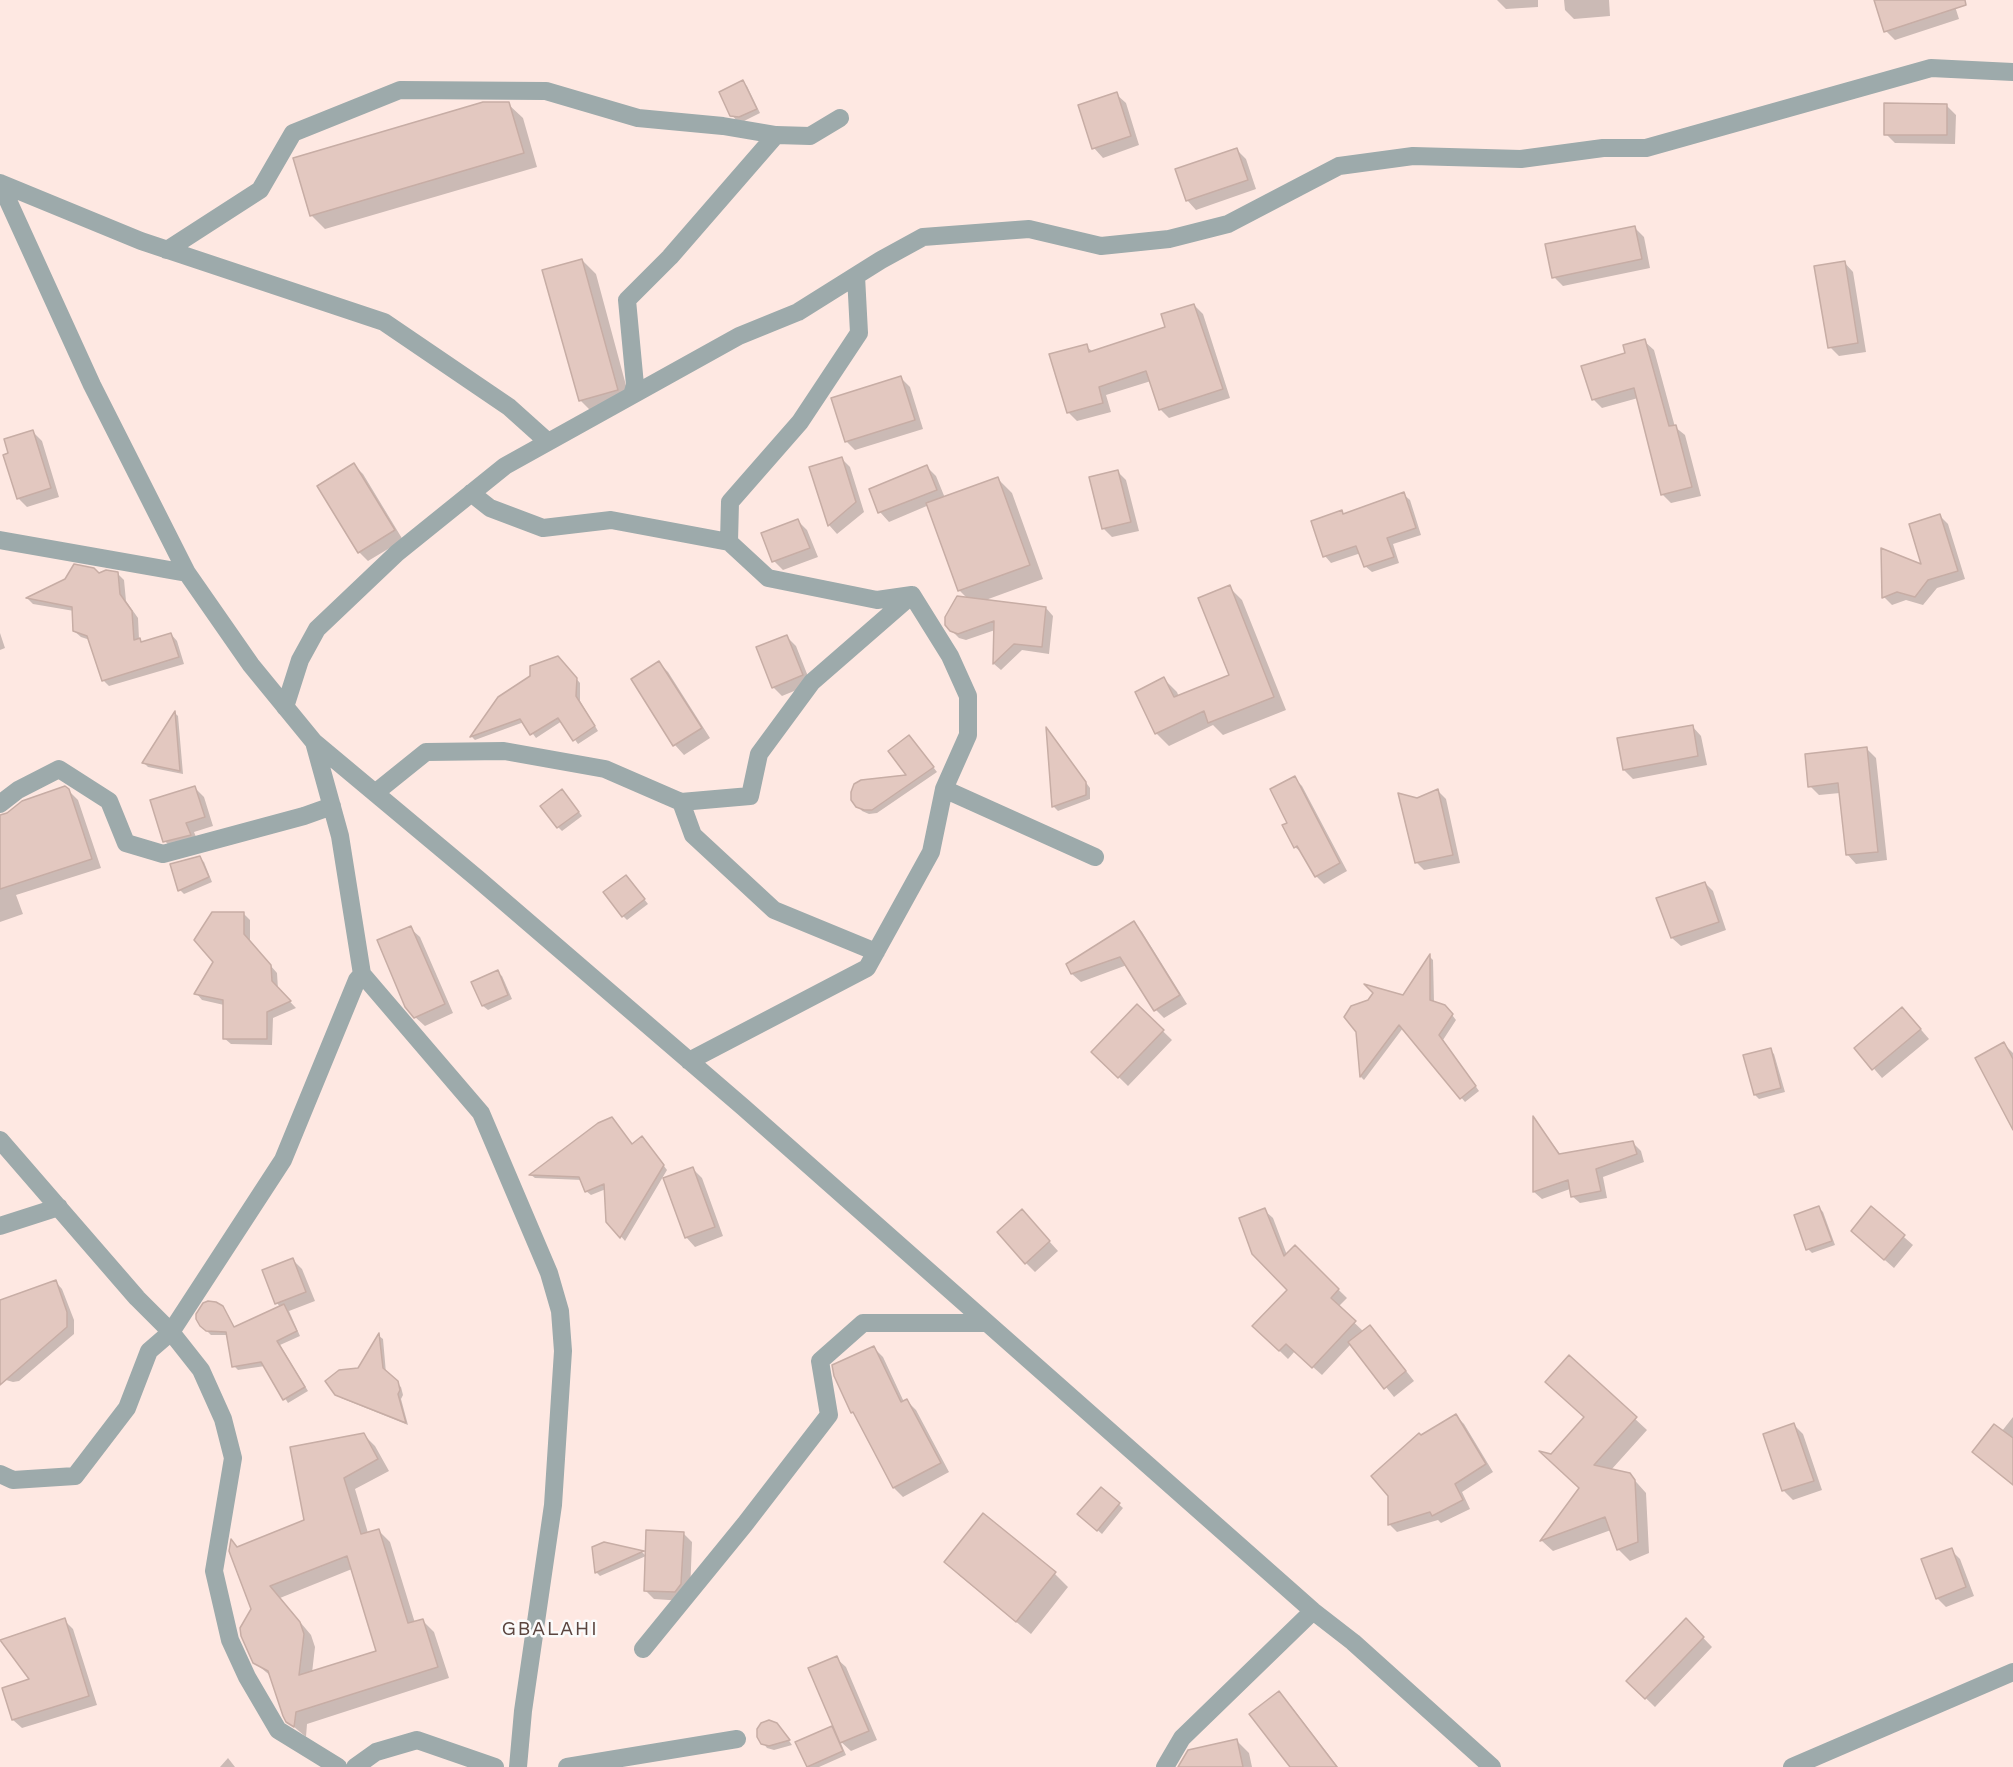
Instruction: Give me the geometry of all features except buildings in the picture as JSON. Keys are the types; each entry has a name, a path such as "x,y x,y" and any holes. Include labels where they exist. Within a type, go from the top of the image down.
{"street":[{"path":"285,707 300,660 317,629 397,553 505,466 739,336 798,312 923,237 1029,229 1101,246 1169,239 1228,224 1339,166 1413,156 1521,159 1604,148 1646,148 1931,68 2013,72"},
{"path":"167,250 260,190 293,134 400,90 546,91 638,118 723,126 776,135 810,136 840,118"},
{"path":"632,395 635,385 627,300 670,257 776,135"},
{"path":"0,183 141,241 384,322 509,407 548,442"},
{"path":"0,183 92,385 187,573 251,665 314,741 689,1060 1313,1611 1353,1642 1492,1767"},
{"path":"729,542 730,502 800,422 860,333 856,276"},
{"path":"471,493 490,508 543,528 611,520 729,542 768,578 877,600 912,595"},
{"path":"0,540 187,573"},
{"path":"689,1060 867,968 931,852 944,789 969,735 968,696 950,656 912,595"},
{"path":"375,793 426,752 504,751 604,769 681,802 750,796 759,753 812,682 912,595"},
{"path":"314,741 340,836 362,974 481,1113 549,1273 560,1311 563,1351 553,1505 523,1711 518,1767"},
{"path":"0,804 18,790 59,769 109,801 126,843 163,854 304,816 332,806"},
{"path":"944,789 1095,857"},
{"path":"681,802 693,836 774,910 876,952"},
{"path":"0,1474 13,1480 75,1476 127,1408 149,1351 171,1332 283,1160 357,980 362,974"},
{"path":"0,1140 137,1298 171,1332 201,1370 223,1419 233,1458 214,1571 230,1640 247,1677 278,1730 338,1767"},
{"path":"0,1226 59,1207"},
{"path":"643,1649 745,1524 829,1415 820,1361 863,1323 987,1323"},
{"path":"1166,1767 1182,1738 1313,1611"},
{"path":"1792,1767 2013,1672"},
{"path":"567,1767 737,1739"},
{"path":"355,1767 376,1752 417,1740 495,1767"}],"district":[{"name":"GBALAHI","path":"550,1629"}]}
